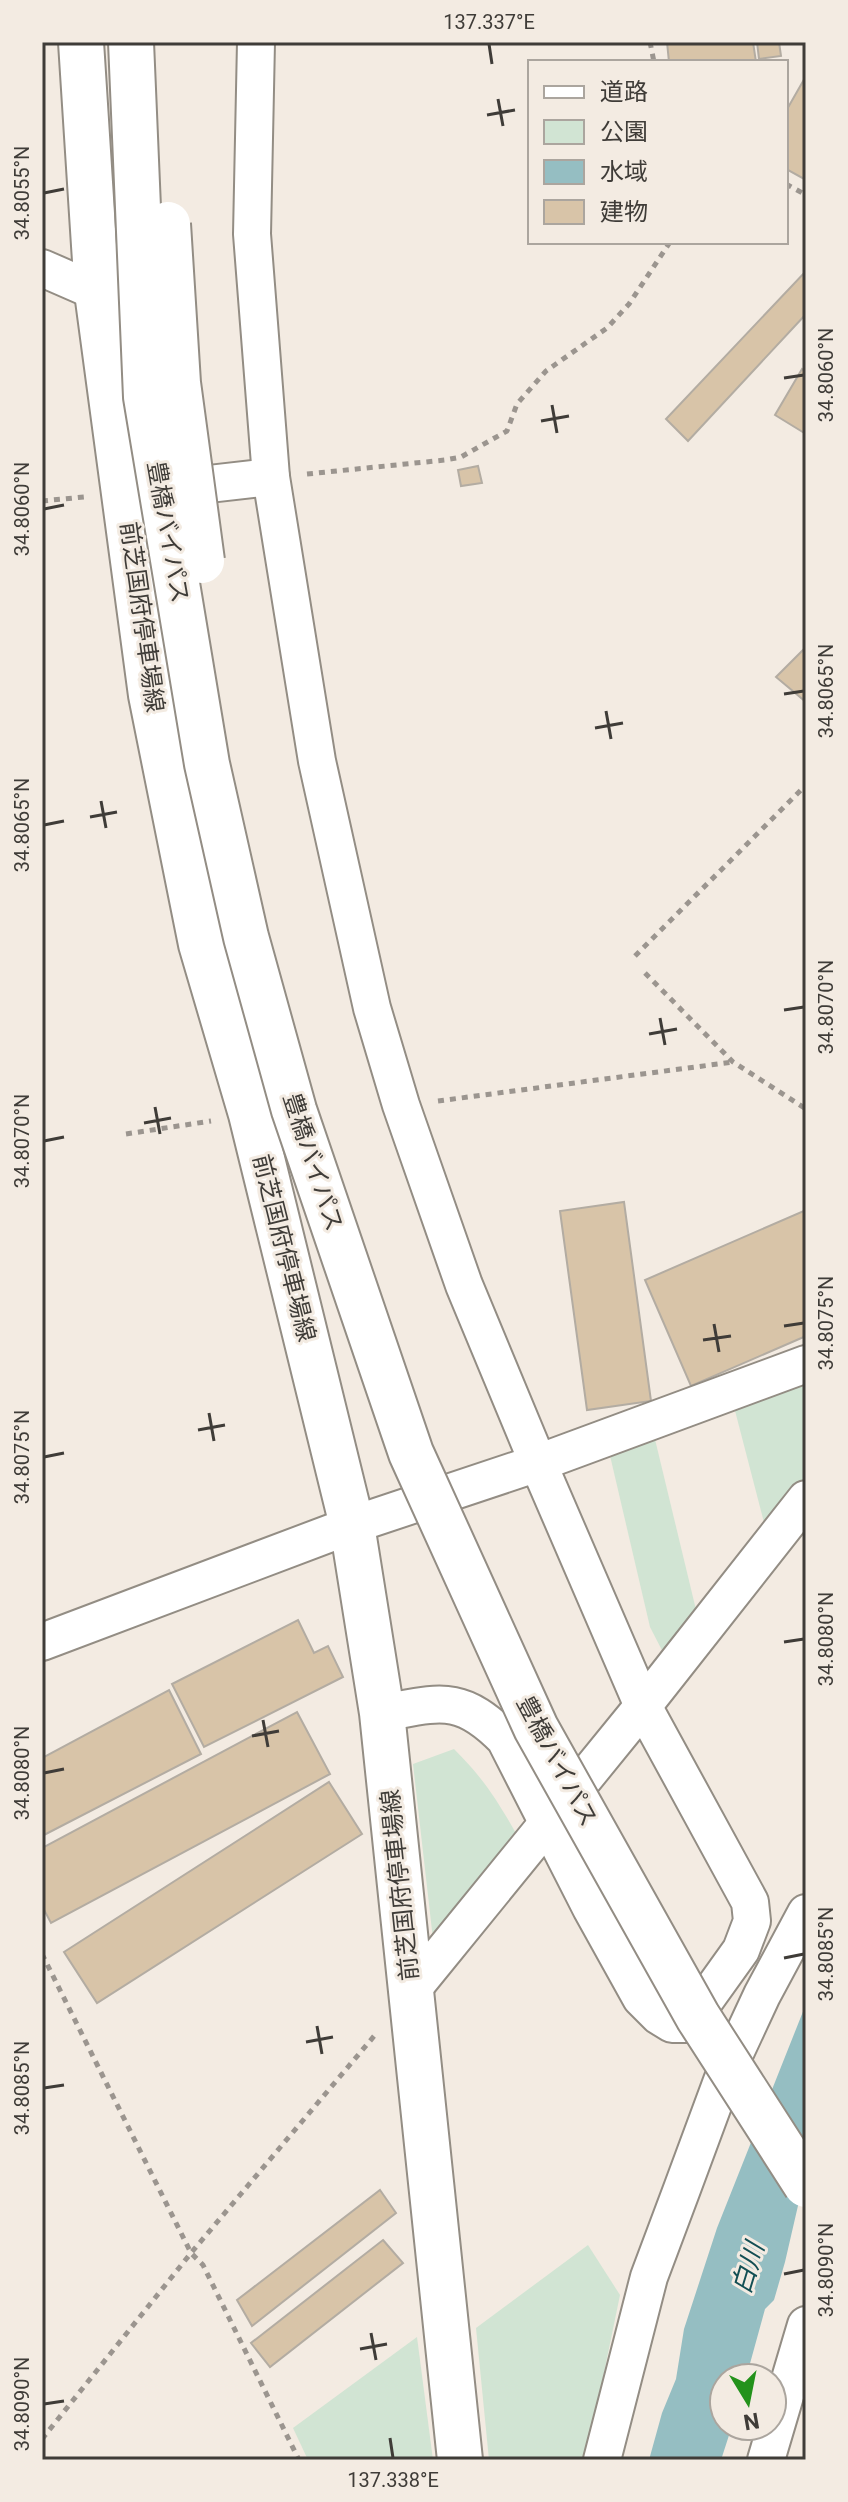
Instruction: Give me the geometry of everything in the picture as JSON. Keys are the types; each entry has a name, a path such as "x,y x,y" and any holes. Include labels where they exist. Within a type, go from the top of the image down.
{"main road":[{"name":"前芝国府停車場線","path":"81,42 97,292 151,695 198,929 251,1114 352,1525 382,1713 460,2460"},
{"name":"豊橋バイパス","path":"131,42 146,397 207,764 246,937 294,1110 411,1453 536,1728 698,2017 806,2185"},
{"name":"豊橋バイパス","path":"157,42 178,383 232,773 272,937 321,1103 435,1443 560,1715 722,2009 806,2143"}],"street":[{"path":"256,42 252,234 271,477 317,761 372,1008 401,1105 464,1285 643,1706 750,1902 752,1921 741,1950 688,2024 672,2024 641,1998 505,1739 486,1720 460,1707 441,1703 382,1713"},
{"path":"42,268 97,292"},
{"path":"125,493 271,477"},
{"path":"42,1642 352,1525 538,1463 806,1364"},
{"path":"411,1991 643,1706 806,1499"},
{"path":"602,2460 649,2277 722,2081 762,1995 806,1913"},
{"path":"766,2460 806,2325"}],"path":[{"path":"788,185 806,195"},
{"path":"271,477 445,460 461,457 486,444 507,431 517,404 546,371 607,328 629,304 669,244"},
{"path":"635,956 806,785"},
{"path":"645,973 733,1062 806,1109"},
{"path":"401,1105 733,1062"},
{"path":"126,1134 251,1114"},
{"path":"42,1954 191,2253 203,2265 299,2460"},
{"path":"42,2439 191,2253 411,1991"}],"green space":[{"path":"806,1375 806,1483 767,1534 733,1403"},
{"path":"653,1431 698,1618 667,1660 650,1627 608,1447"},
{"path":"454,1749 491,1792 520,1840 434,1948 413,1764"},
{"path":"588,2245 620,2295 586,2460 489,2460 476,2328"},
{"path":"417,2337 433,2460 308,2460 293,2428"}],"water":[{"name":"白川","path":"806,2004 806,2171 785,2262 774,2300 765,2309 750,2362 708,2362 708,2442 727,2442 721,2460 649,2460 662,2413 676,2379 684,2329 717,2228"}],"building":[{"path":"667,42 753,42 756,60 669,60"},
{"path":"757,42 779,42 781,56 759,59"},
{"path":"806,76 806,180 788,170 788,108"},
{"path":"806,271 806,314 688,441 666,419"},
{"path":"802,369 806,372 806,434 775,415"},
{"path":"478,466 482,483 461,486 458,470"},
{"path":"806,647 806,702 776,677"},
{"path":"624,1202 651,1401 587,1410 560,1211"},
{"path":"806,1210 806,1336 691,1386 645,1280"},
{"path":"298,1620 314,1653 328,1646 343,1677 204,1747 172,1684"},
{"path":"169,1690 201,1754 42,1836 42,1758"},
{"path":"297,1712 330,1774 51,1923 42,1906 42,1848"},
{"path":"329,1782 362,1834 97,2003 64,1952"},
{"path":"380,2190 396,2213 252,2326 237,2300"},
{"path":"383,2240 403,2263 270,2367 251,2343"}]}
